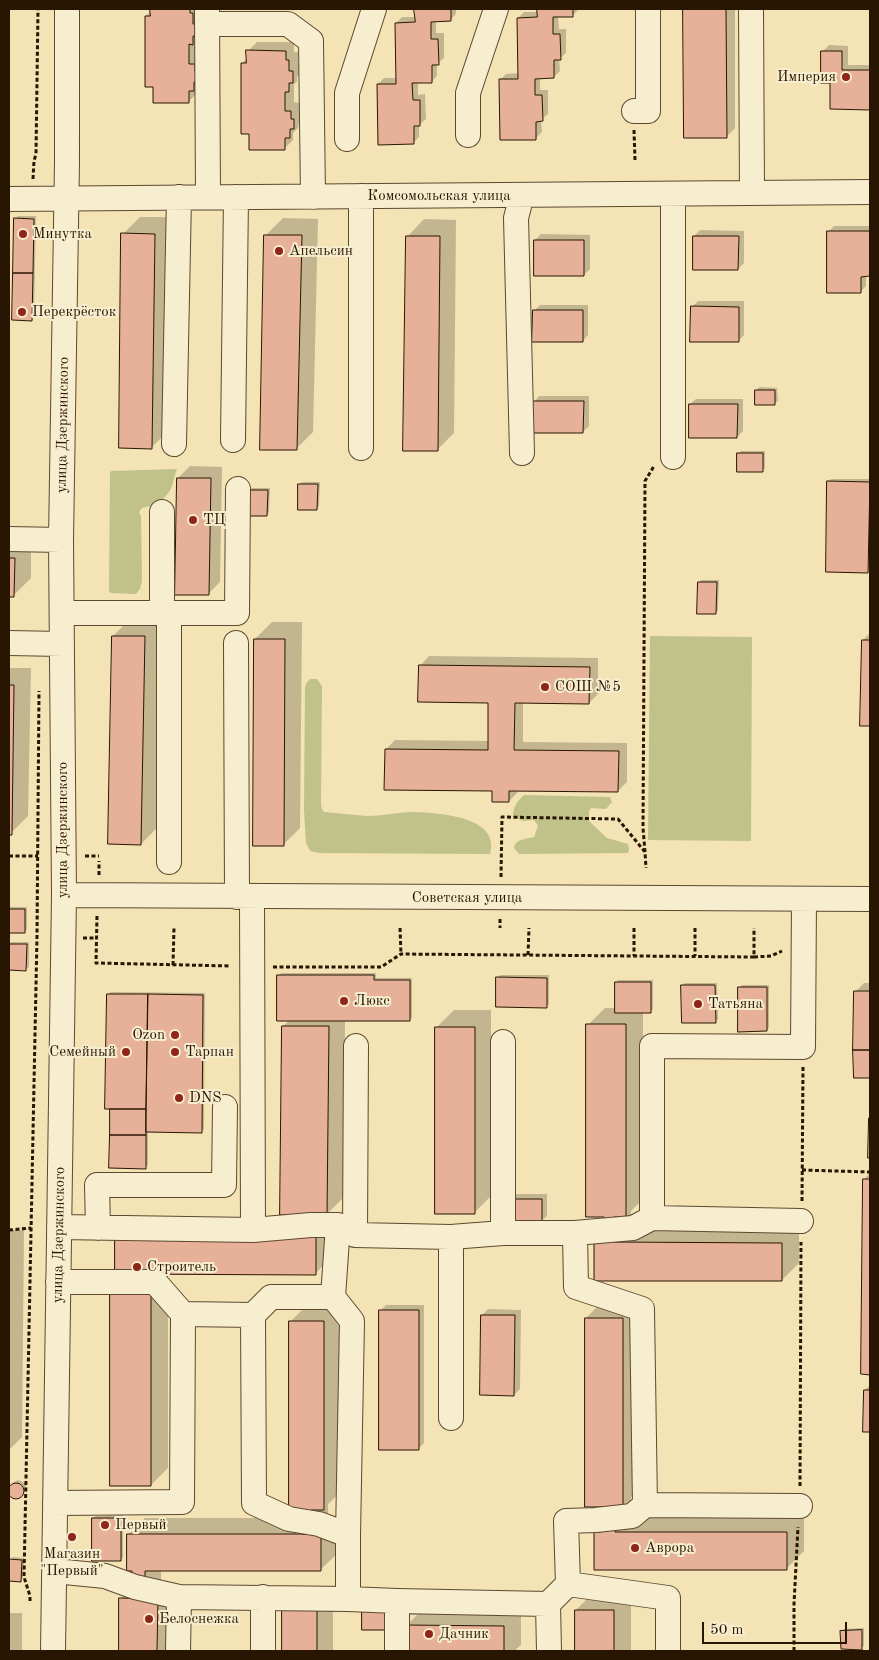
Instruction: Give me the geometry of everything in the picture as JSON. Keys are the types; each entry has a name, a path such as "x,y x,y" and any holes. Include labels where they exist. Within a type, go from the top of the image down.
{"street":[{"name":"улица Дзержинского","path":"53,1651 64,895 61,540 67,9"},
{"path":"346,139 347,93 374,9"},
{"path":"468,135 468,93 496,9"},
{"path":"634,111 648,111 648,9"},
{"path":"751,9 752,193"},
{"path":"208,197 207,17 288,24 311,41 314,197"},
{"name":"Комсомольская улица","path":"9,199 870,192"},
{"path":"673,194 673,457"},
{"path":"522,195 516,218 522,453"},
{"path":"361,196 361,448"},
{"path":"174,444 179,197"},
{"path":"233,440 236,197"},
{"path":"62,613 237,613 238,489"},
{"path":"162,512 166,614 169,862"},
{"path":"9,539 61,540"},
{"path":"9,643 62,644"},
{"path":"236,643 245,897 252,966 253,1230"},
{"name":"Советская улица","path":"64,895 870,899"},
{"path":"652,1218 652,1046 803,1046 804,900"},
{"path":"503,1042 503,1233"},
{"path":"348,1599 352,1321 333,1297 346,1230 356,1046"},
{"path":"98,1228 97,1185 224,1186 225,1107"},
{"path":"59,1228 253,1230 311,1225 346,1230 451,1237 503,1233 575,1233 633,1228 652,1218 801,1221"},
{"path":"575,1233 576,1287 642,1309 645,1505"},
{"path":"451,1237 451,1418"},
{"path":"55,1503 182,1502 183,1314 155,1282 58,1282"},
{"path":"333,1297 271,1297 253,1315 254,1503 289,1518 319,1524 348,1535"},
{"path":"183,1314 253,1315"},
{"path":"54,1571 104,1576 135,1587 179,1597 263,1597 548,1604 568,1584 566,1522 632,1516 645,1505 800,1506"},
{"path":"568,1584 668,1598 668,1651"},
{"path":"178,1651 179,1597"},
{"path":"263,1597 263,1651"},
{"path":"397,1601 397,1651"},
{"path":"548,1604 549,1651"}],"path":[{"path":"33,199 34,161 36,154 38,9"},
{"path":"634,111 635,160"},
{"path":"646,868 643,828 645,481 660,460 673,457"},
{"path":"30,1605 30,1596 24,1578 37,946 39,682"},
{"path":"500,928 502,817 618,819 645,852"},
{"path":"97,924 96,963 381,967 401,954 754,957 771,956 782,950"},
{"path":"173,965 174,927"},
{"path":"400,928 401,954"},
{"path":"528,955 529,928"},
{"path":"634,928 634,956"},
{"path":"695,928 695,956"},
{"path":"754,928 754,957"},
{"path":"794,1651 794,1604 800,1506 803,1046"},
{"path":"802,1170 870,1172"},
{"path":"9,1230 31,1228"}],"green space":[{"path":"177,469 172,487 167,495 157,503 142,508 139,512 141,516 142,581 140,589 136,594 111,593 109,591 110,472"},
{"path":"650,636 752,637 751,841 648,840"},
{"path":"310,679 317,679 322,686 321,804 324,812 367,816 408,812 438,814 465,819 477,824 486,832 491,841 490,854 319,853 310,851 306,843 304,810 305,687"},
{"path":"524,795 610,797 612,802 606,809 591,808 589,811 589,821 607,838 628,844 628,853 519,854 514,848 515,845 522,840 534,837 538,826 534,820 523,821 513,816 516,804"}],"building":[{"path":"150,9 190,9 190,13 193,13 193,24 197,24 197,36 193,36 193,45 189,44 189,64 195,64 195,72 199,72 198,82 194,82 194,91 189,91 189,103 153,103 153,87 145,87 145,16 150,16"},
{"path":"414,9 451,9 451,21 431,22 431,39 438,39 439,65 432,65 432,83 412,83 413,100 420,100 420,126 414,126 414,144 378,145 377,84 396,84 395,23 415,22"},
{"path":"537,9 573,9 573,17 553,17 553,34 560,34 561,60 554,60 554,78 535,79 535,95 542,95 543,121 536,122 536,140 500,140 499,79 518,79 517,18 537,17"},
{"path":"683,9 726,9 727,138 684,138"},
{"path":"246,50 286,51 286,60 289,60 289,71 293,71 293,83 289,83 289,92 285,92 285,111 291,111 291,119 294,119 294,129 290,129 290,138 285,138 285,150 249,150 249,134 241,134 241,63 246,63"},
{"name":"Империя","path":"821,51 842,51 842,70 870,70 870,110 830,109 830,83 821,83"},
{"path":"14,218 34,219 33,273 13,273"},
{"path":"827,231 870,231 870,276 861,277 861,293 827,293"},
{"path":"121,233 155,234 152,449 119,448"},
{"path":"264,235 302,235 297,450 260,450"},
{"path":"406,236 440,236 438,451 403,451"},
{"path":"693,236 739,236 738,270 693,270"},
{"path":"534,240 584,240 584,276 534,276"},
{"path":"13,273 33,273 32,321 12,320"},
{"path":"691,306 739,307 739,342 690,342"},
{"path":"533,310 583,310 583,342 532,342"},
{"path":"755,390 775,390 775,405 755,405"},
{"path":"532,401 584,401 583,433 532,433"},
{"path":"689,404 738,404 737,438 689,438"},
{"path":"737,453 763,453 763,472 737,472"},
{"name":"ТЦ","path":"177,478 211,478 209,595 175,595"},
{"path":"827,481 870,482 868,573 826,572"},
{"path":"298,484 318,484 317,510 298,510"},
{"path":"248,490 268,490 267,516 248,516"},
{"path":"9,558 15,558 14,597 9,597"},
{"path":"698,582 717,582 716,614 697,614"},
{"path":"112,636 145,636 141,845 108,844"},
{"path":"254,639 285,639 284,846 253,846"},
{"path":"862,640 870,640 870,726 860,726"},
{"path":"419,665 590,667 589,704 515,703 514,750 619,751 618,792 509,791 509,802 492,802 492,791 384,790 385,749 488,750 488,703 418,702"},
{"path":"9,685 14,685 12,835 9,835"},
{"path":"9,909 25,909 25,933 9,933"},
{"path":"9,944 27,944 26,971 9,970"},
{"name":"Люкс","path":"277,975 374,975 374,980 410,980 410,1021 277,1021"},
{"path":"496,977 547,978 547,1008 496,1007"},
{"path":"615,982 651,982 651,1013 615,1013"},
{"name":"Татьяна","path":"681,985 715,985 716,1023 682,1023"},
{"path":"738,987 767,987 767,1031 738,1032"},
{"path":"854,991 870,991 870,1050 853,1050"},
{"name":"Семейный","path":"107,994 148,994 146,1109 105,1109"},
{"name":"Тарпан","path":"148,994 203,995 202,1133 146,1132"},
{"path":"586,1024 626,1024 626,1217 614,1217 614,1242 782,1243 782,1281 594,1281 594,1242 604,1242 604,1217 586,1217"},
{"path":"282,1026 329,1026 327,1216 280,1215"},
{"path":"435,1027 475,1027 475,1214 435,1214"},
{"path":"853,1050 870,1050 870,1078 854,1078"},
{"path":"110,1109 146,1109 146,1135 110,1135"},
{"path":"869,1118 870,1158 868,1158"},
{"path":"110,1135 146,1135 146,1169 109,1168"},
{"path":"863,1179 870,1179 870,1375 861,1374"},
{"path":"510,1199 542,1199 542,1223 510,1222"},
{"path":"115,1236 316,1236 316,1275 115,1274"},
{"path":"110,1289 151,1289 151,1486 110,1486"},
{"path":"379,1310 419,1310 419,1450 379,1450"},
{"path":"481,1315 515,1315 514,1396 480,1395"},
{"path":"585,1318 623,1318 623,1507 615,1507 615,1532 787,1532 787,1570 594,1570 594,1532 601,1532 602,1507 585,1507"},
{"path":"289,1321 324,1321 324,1510 311,1510 311,1534 302,1534 302,1510 289,1510"},
{"path":"864,1390 870,1390 870,1432 863,1432"},
{"path":"13,1483 19,1483 24,1488 22,1497 13,1499 8,1494 8,1488"},
{"path":"92,1518 121,1518 121,1561 92,1561"},
{"path":"127,1534 321,1534 321,1571 145,1571 145,1598 131,1598 132,1571 127,1571"},
{"path":"9,1559 22,1560 21,1582 9,1581"},
{"path":"119,1598 158,1599 157,1651 119,1651"},
{"path":"282,1604 317,1604 317,1651 282,1651"},
{"path":"362,1609 392,1609 392,1630 362,1630"},
{"path":"575,1610 614,1610 614,1651 575,1651"},
{"path":"405,1625 504,1626 504,1651 405,1651"},
{"path":"862,1630 862,1650 841,1649 840,1631"}],"place":[{"name":"Империя","path":"846,77"},
{"name":"Минутка","path":"23,234"},
{"name":"Апельсин","path":"279,251"},
{"name":"Перекрёсток","path":"22,312"},
{"name":"ТЦ","path":"193,520"},
{"name":"СОШ №5","path":"545,687"},
{"name":"Люкс","path":"344,1001"},
{"name":"Татьяна","path":"698,1004"},
{"name":"Ozon","path":"175,1035"},
{"name":"Семейный","path":"126,1052"},
{"name":"Тарпан","path":"175,1052"},
{"name":"DNS","path":"179,1098"},
{"name":"Строитель","path":"137,1267"},
{"name":"Первый","path":"105,1525"},
{"name":"Магазин \"Первый\"","path":"72,1537"},
{"name":"Аврора","path":"635,1548"},
{"name":"Белоснежка","path":"149,1619"},
{"name":"Дачник","path":"429,1634"}]}
